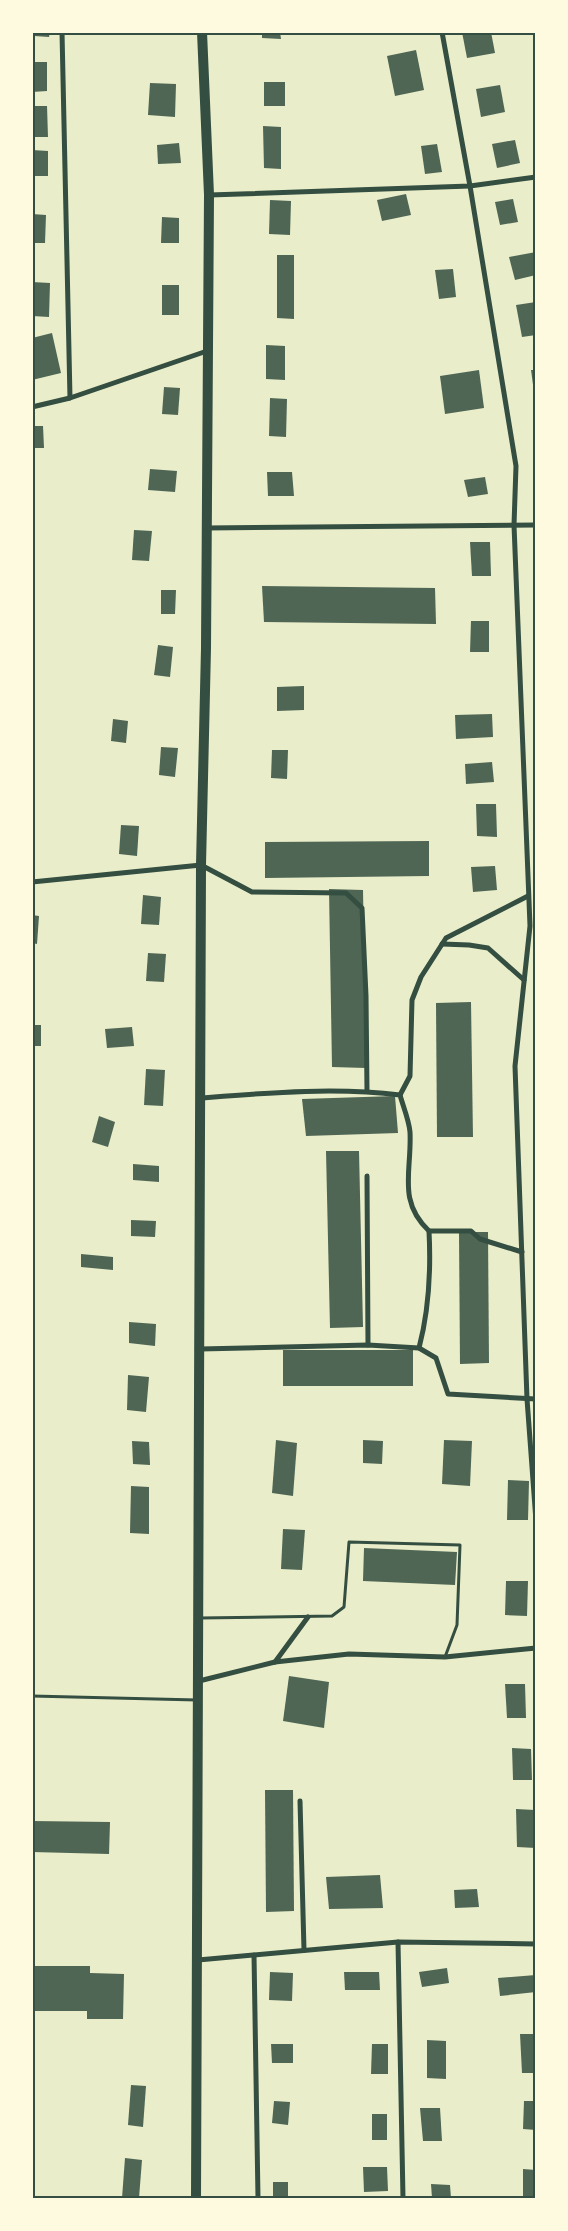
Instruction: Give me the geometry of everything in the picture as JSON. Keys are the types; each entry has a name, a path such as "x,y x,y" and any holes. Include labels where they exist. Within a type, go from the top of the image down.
{"main road":[{"path":"196,2198 201,865 206,648 209,195 202,32"}],"street":[{"path":"62,32 70,398"},
{"path":"442,32 470,186 516,466 514,525 530,926 515,1066 527,1399 536,1521"},
{"path":"209,195 470,186 536,177"},
{"path":"32,407 70,398 207,351"},
{"path":"206,528 536,525"},
{"path":"32,882 201,865 252,892 346,893 362,908 366,996 366,1090"},
{"path":"522,1252 480,1239 471,1231 430,1231 418,1220 409,1201 410,1131 400,1094 410,1076 412,1000 421,977 442,944 446,938 528,896"},
{"path":"442,944 488,948 524,980"},
{"path":"201,1098 250,1094 366,1090 400,1094"},
{"path":"367,1176 368,1345"},
{"path":"419,1348 424,1326 431,1265 430,1231"},
{"path":"200,1349 368,1345 419,1348 436,1358 448,1394 536,1399"},
{"path":"275,1662 308,1617"},
{"path":"199,1681 275,1662 349,1654 445,1657 536,1648"},
{"path":"300,1801 304,1950"},
{"path":"198,1960 398,1942 536,1944"},
{"path":"398,1942 404,2198"},
{"path":"254,1954 258,2198"}],"lane":[{"path":"199,1618 332,1616 344,1607 349,1542 460,1545 457,1625 445,1657"},
{"path":"32,1696 199,1700"}],"building":[{"path":"34,32 50,32 49,37 34,36"},
{"path":"262,32 280,32 281,39 262,38"},
{"path":"462,32 491,32 495,53 467,58"},
{"path":"416,50 424,90 395,96 387,56"},
{"path":"32,62 47,62 47,91 32,92"},
{"path":"264,82 285,82 285,106 264,106"},
{"path":"150,83 176,84 175,117 148,115"},
{"path":"500,85 505,112 481,117 476,89"},
{"path":"32,106 47,106 48,137 32,137"},
{"path":"263,126 281,127 281,169 264,168"},
{"path":"515,140 520,163 497,168 492,144"},
{"path":"179,143 181,163 158,164 157,145"},
{"path":"437,144 442,172 425,174 421,146"},
{"path":"32,150 48,151 48,176 32,176"},
{"path":"406,194 411,215 382,221 377,200"},
{"path":"513,199 518,222 500,225 495,202"},
{"path":"270,200 291,201 290,235 269,234"},
{"path":"32,214 46,215 45,243 32,243"},
{"path":"162,217 179,218 179,243 161,243"},
{"path":"536,252 536,275 515,280 509,257"},
{"path":"277,255 294,255 294,319 277,318"},
{"path":"453,269 456,297 439,299 435,270"},
{"path":"32,282 50,283 49,317 32,316"},
{"path":"162,285 179,285 179,315 162,315"},
{"path":"536,302 536,335 522,337 516,305"},
{"path":"52,333 61,373 32,380 32,338"},
{"path":"266,345 285,346 285,380 266,379"},
{"path":"479,370 484,408 445,414 440,376"},
{"path":"531,370 536,370 536,392 534,392"},
{"path":"164,387 180,388 178,415 162,414"},
{"path":"270,398 287,399 286,437 269,436"},
{"path":"32,426 43,426 44,448 32,448"},
{"path":"150,469 177,471 175,492 148,490"},
{"path":"267,472 292,472 294,496 268,496"},
{"path":"485,477 488,494 468,497 464,480"},
{"path":"134,530 152,531 149,561 132,560"},
{"path":"470,542 490,542 491,576 472,576"},
{"path":"262,586 435,588 436,624 264,622"},
{"path":"161,590 176,590 175,614 161,614"},
{"path":"471,621 489,621 489,652 470,652"},
{"path":"158,645 173,647 170,677 154,675"},
{"path":"304,686 304,710 277,711 277,687"},
{"path":"492,714 493,737 456,739 455,715"},
{"path":"113,719 128,721 126,743 111,741"},
{"path":"161,747 178,748 175,777 159,775"},
{"path":"272,750 288,750 287,779 271,778"},
{"path":"492,762 494,782 466,784 465,764"},
{"path":"476,804 496,804 497,837 477,836"},
{"path":"121,825 139,826 137,856 119,854"},
{"path":"429,841 429,876 265,878 265,842"},
{"path":"495,866 497,890 473,892 471,867"},
{"path":"329,889 363,890 366,1068 332,1067"},
{"path":"143,895 161,897 159,925 141,924"},
{"path":"32,915 39,916 37,944 32,943"},
{"path":"148,953 166,954 164,982 146,981"},
{"path":"471,1002 473,1137 437,1137 436,1003"},
{"path":"32,1025 41,1025 41,1046 32,1046"},
{"path":"132,1027 134,1046 107,1048 105,1029"},
{"path":"146,1069 165,1070 163,1106 144,1105"},
{"path":"395,1096 398,1133 306,1136 302,1099"},
{"path":"99,1116 115,1122 108,1147 92,1142"},
{"path":"326,1151 359,1151 363,1327 330,1328"},
{"path":"133,1164 159,1166 159,1182 133,1180"},
{"path":"131,1220 156,1221 155,1237 131,1236"},
{"path":"459,1232 488,1232 489,1363 460,1364"},
{"path":"81,1254 113,1257 113,1270 81,1267"},
{"path":"129,1322 156,1324 155,1346 129,1343"},
{"path":"283,1350 413,1350 413,1386 283,1386"},
{"path":"128,1375 149,1377 146,1412 127,1410"},
{"path":"276,1440 297,1443 293,1496 272,1493"},
{"path":"363,1440 383,1441 382,1464 363,1463"},
{"path":"444,1440 472,1441 470,1486 442,1484"},
{"path":"132,1441 149,1442 150,1465 133,1464"},
{"path":"508,1480 529,1481 528,1520 507,1520"},
{"path":"131,1486 149,1487 149,1534 130,1533"},
{"path":"283,1529 305,1530 302,1570 281,1569"},
{"path":"364,1548 457,1552 455,1585 363,1581"},
{"path":"506,1581 528,1581 527,1616 505,1615"},
{"path":"289,1676 329,1682 324,1728 283,1721"},
{"path":"505,1684 525,1684 526,1718 507,1718"},
{"path":"512,1748 531,1749 532,1780 513,1780"},
{"path":"265,1790 293,1790 294,1911 266,1912"},
{"path":"516,1809 535,1810 536,1848 517,1847"},
{"path":"32,1821 110,1822 109,1854 32,1852"},
{"path":"380,1875 383,1908 329,1909 326,1877"},
{"path":"477,1889 479,1907 455,1908 454,1890"},
{"path":"32,1966 90,1966 90,1973 124,1974 123,2019 87,2019 87,2011 32,2011"},
{"path":"447,1968 449,1983 422,1987 419,1972"},
{"path":"270,1972 293,1973 292,2001 269,2000"},
{"path":"344,1972 379,1972 380,1990 345,1990"},
{"path":"536,1975 536,1992 500,1996 498,1978"},
{"path":"520,2034 536,2034 536,2073 522,2073"},
{"path":"427,2040 446,2041 446,2079 427,2078"},
{"path":"271,2044 293,2044 293,2063 272,2063"},
{"path":"372,2044 388,2044 388,2074 371,2074"},
{"path":"131,2085 146,2086 143,2127 128,2125"},
{"path":"274,2101 290,2102 288,2125 272,2123"},
{"path":"524,2101 536,2101 536,2130 523,2129"},
{"path":"420,2108 440,2108 442,2141 423,2141"},
{"path":"372,2114 387,2114 387,2140 372,2140"},
{"path":"125,2158 142,2160 139,2198 122,2198"},
{"path":"363,2167 387,2167 388,2191 364,2192"},
{"path":"523,2169 536,2170 536,2198 523,2198"},
{"path":"273,2182 288,2182 288,2198 273,2198"},
{"path":"431,2184 450,2185 451,2198 432,2198"}]}
